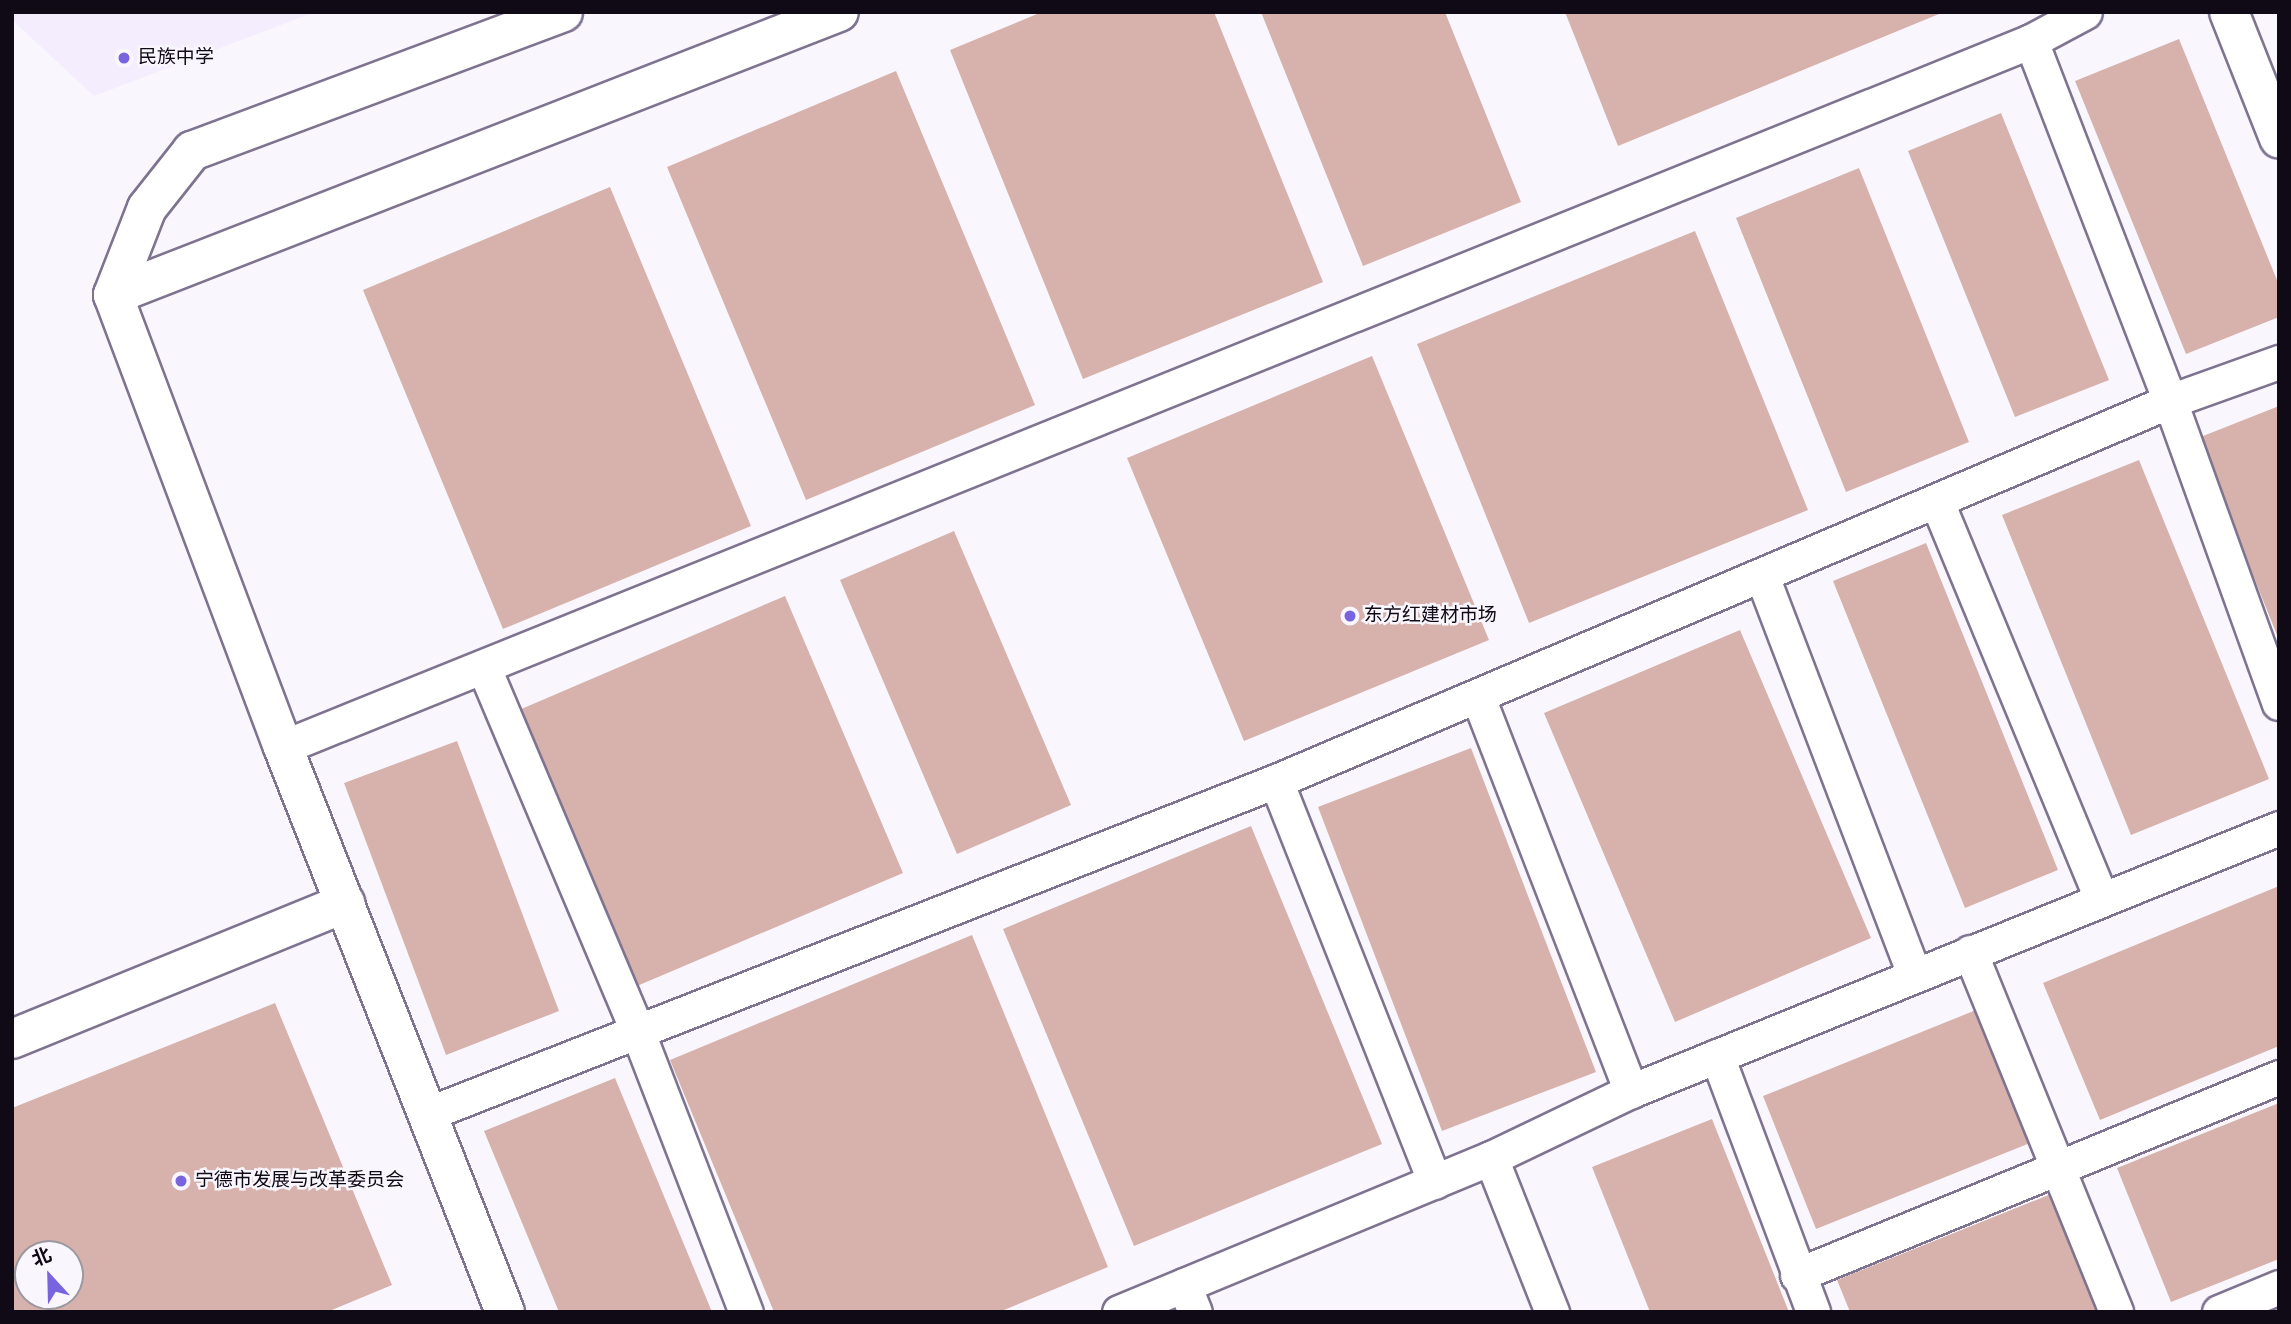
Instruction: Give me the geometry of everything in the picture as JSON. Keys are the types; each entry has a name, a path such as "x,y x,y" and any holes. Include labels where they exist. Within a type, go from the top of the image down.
{"street":[{"path":"505,1312 284,747 113,295 147,208 192,151 563,12"},
{"path":"113,295 839,12"},
{"path":"284,747 2031,41 2085,12"},
{"path":"2229,12 2279,138"},
{"path":"2031,41 2170,401 2279,703"},
{"path":"428,1114 636,1030 1276,781 2170,401 2279,362"},
{"path":"1937,502 2101,898"},
{"path":"1762,576 1914,975"},
{"path":"484,668 636,1030 746,1312"},
{"path":"1478,697 1631,1091"},
{"path":"1276,781 1435,1182"},
{"path":"1119,1312 1189,1298 1631,1091 2279,828"},
{"path":"12,1040 345,903"},
{"path":"1970,952 2116,1312"},
{"path":"1717,1056 1813,1312"},
{"path":"1797,1275 2279,1077"},
{"path":"1491,1158 1552,1312"},
{"path":"2219,1312 2279,1287"}],"shaded area":[{"name":"民族中学","path":"12,12 315,12 94,96 12,20"}],"building":[{"path":"1042,12 1214,12 1323,282 1083,379 950,50"},
{"path":"1261,12 1445,12 1521,202 1363,266"},
{"path":"1565,12 1938,12 1939,14 1618,146"},
{"path":"2179,39 2279,285 2279,317 2186,354 2075,81"},
{"path":"896,71 1035,405 806,500 667,167"},
{"path":"2001,113 2109,380 2015,417 1908,151"},
{"path":"1859,168 1969,442 1846,492 1736,218"},
{"path":"610,187 751,526 503,629 363,290"},
{"path":"1695,231 1808,510 1529,623 1417,344"},
{"path":"1372,356 1489,640 1244,741 1127,458"},
{"path":"2279,406 2279,640 2198,438"},
{"path":"2139,460 2269,779 2131,835 2002,515"},
{"path":"954,531 1071,805 957,854 840,580"},
{"path":"1926,543 2058,870 1965,908 1833,581"},
{"path":"785,596 903,873 637,986 519,710"},
{"path":"1740,630 1871,938 1675,1022 1544,713"},
{"path":"457,741 559,1011 446,1055 344,783"},
{"path":"1471,748 1596,1072 1442,1131 1318,807"},
{"path":"1251,826 1382,1144 1134,1246 1003,929"},
{"path":"2279,886 2279,1046 2100,1120 2043,983"},
{"path":"972,935 1108,1267 999,1312 774,1312 670,1060"},
{"name":"宁德市发展与改革委员会","path":"275,1003 392,1285 327,1312 12,1312 12,1108"},
{"path":"1976,1010 2030,1143 1816,1229 1763,1096"},
{"path":"615,1078 712,1312 559,1312 484,1131"},
{"path":"2279,1103 2279,1259 2171,1302 2117,1168"},
{"path":"1712,1119 1789,1312 1650,1312 1592,1167"},
{"path":"2051,1194 2098,1312 1850,1312 1837,1280"}],"place":[{"name":"民族中学","path":"124,58"},
{"name":"东方红建材市场","path":"1350,616"},
{"name":"宁德市发展与改革委员会","path":"181,1181"}]}
